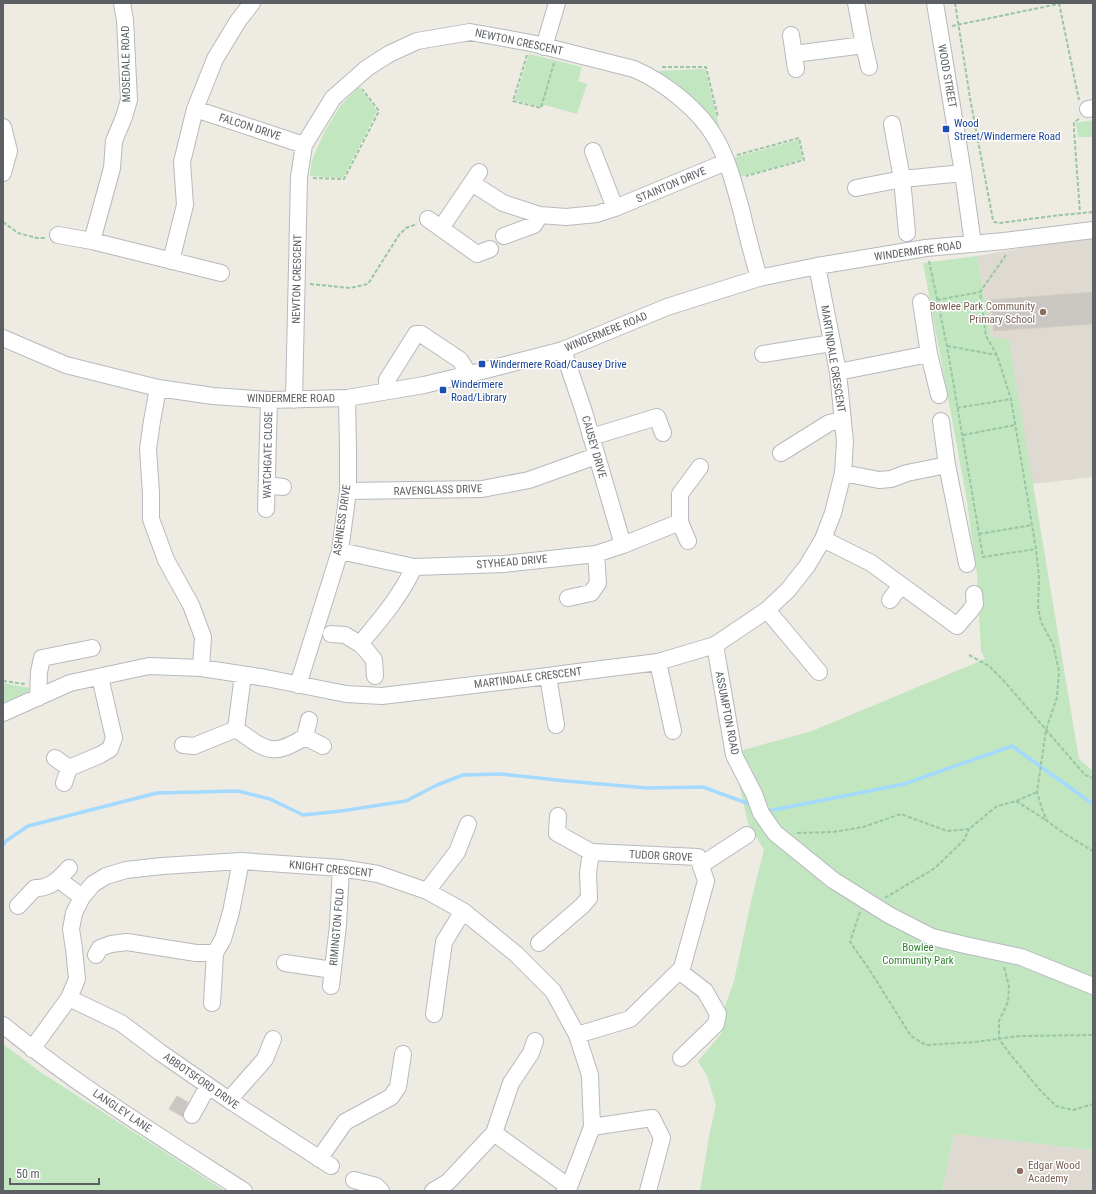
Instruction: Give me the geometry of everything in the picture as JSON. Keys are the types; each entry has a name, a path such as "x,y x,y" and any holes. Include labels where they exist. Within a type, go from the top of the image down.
{"street":[{"name":"MOSEDALE ROAD","path":"92,241 112,168 114,141 129,100 125,20 122,3"},
{"path":"171,261 185,205 182,162 195,109 215,59 238,21 252,3"},
{"path":"544,47 557,3"},
{"path":"856,3 869,67"},
{"name":"WOOD STREET","path":"935,3 973,244"},
{"name":"NEWTON CRESCENT","path":"294,400 299,177 304,145 333,98 367,68 389,54 417,41 470,32 544,47 634,69 644,73 671,90 701,118 716,139 733,180 759,278"},
{"path":"792,35 795,61 864,45"},
{"name":"FALCON DRIVE","path":"195,109 304,145"},
{"path":"892,124 902,179 907,233"},
{"path":"3,127 9,151 3,173"},
{"path":"593,151 616,208"},
{"name":"STAINTON DRIVE","path":"441,228 476,178 503,203 540,215 566,217 597,214 616,208 725,160"},
{"path":"856,188 902,179 963,173"},
{"path":"504,236 534,225 540,215"},
{"path":"428,219 477,254 490,249"},
{"name":"WINDERMERE ROAD","path":"3,338 66,365 158,388 213,396 269,400 347,398 424,385 563,350 667,308 759,278 817,266 926,248 1093,230"},
{"path":"58,235 92,241 221,273"},
{"name":"MARTINDALE CRESCENT","path":"3,713 38,692 70,682 149,666 201,668 266,678 346,694 382,696 658,662 715,645 767,610 788,590 807,566 823,539 833,512 843,472 845,442 838,372 817,266"},
{"path":"929,301 926,334 932,372 938,395"},
{"path":"387,391 387,380 416,334 421,334 460,360 469,374"},
{"path":"763,354 832,343"},
{"name":"CAUSEY DRIVE","path":"563,350 623,545"},
{"path":"838,372 929,354"},
{"path":"158,388 148,449 152,493 152,519 166,560 191,605 203,637 201,668"},
{"name":"ASHNESS DRIVE","path":"298,685 340,551 348,491 347,398"},
{"name":"WATCHGATE CLOSE","path":"266,509 269,400"},
{"path":"591,438 657,417 663,433"},
{"path":"781,453 829,423 843,420"},
{"path":"940,421 967,564"},
{"name":"RAVENGLASS DRIVE","path":"348,491 482,489 528,480 596,456"},
{"path":"843,472 879,480 891,479 946,458"},
{"path":"688,541 680,522 680,494 700,467"},
{"path":"267,485 283,487"},
{"name":"STYHEAD DRIVE","path":"340,551 414,567 504,564 596,554 623,545 680,522"},
{"path":"823,539 871,563 957,626 975,604 974,594"},
{"path":"568,598 592,592 598,583 596,554"},
{"path":"360,644 383,616 408,580 414,567"},
{"path":"890,600 900,585"},
{"path":"767,610 819,672"},
{"path":"331,634 345,635 360,644 374,660 375,676"},
{"name":"ASSUMPTON ROAD","path":"715,645 734,755 758,805 775,833 833,880 889,915 932,937 1021,956 1093,986"},
{"path":"38,692 38,672 42,658 92,648"},
{"path":"658,662 663,714 673,731"},
{"path":"236,729 243,675"},
{"path":"548,676 545,704 556,725"},
{"path":"64,783 70,768 100,756 110,749 114,738 100,677"},
{"path":"236,729 261,747 276,750 290,746 305,737 309,720"},
{"path":"183,745 194,746 236,729"},
{"path":"305,737 324,746"},
{"path":"55,758 70,768"},
{"path":"539,943 582,906 589,898 588,873 591,852 557,833 558,816"},
{"path":"427,891 457,852 468,824"},
{"path":"701,865 747,834"},
{"name":"TUDOR GROVE","path":"578,1035 630,1019 682,968 706,881 698,857 591,852"},
{"path":"212,1003 214,953 223,939 231,912 241,861"},
{"name":"KNIGHT CRESCENT","path":"32,1049 69,998 77,978 71,930 74,913 82,897 93,884 106,876 126,870 241,861 341,868 378,874 427,891 463,911 516,954 554,991 578,1035 590,1075 592,1127 566,1189"},
{"name":"RIMINGTON FOLD","path":"331,986 338,926 341,868"},
{"path":"18,906 36,888 41,889 64,874 82,897"},
{"path":"434,1014 444,942 463,911"},
{"path":"96,955 100,948 111,944 127,942 196,953 214,953"},
{"path":"285,963 333,970"},
{"path":"679,971 705,991 718,1014 716,1024 681,1058"},
{"name":"ABBOTSFORD DRIVE","path":"69,998 121,1023 208,1086 325,1162 345,1122 391,1097 398,1087 403,1054"},
{"name":"LANGLEY LANE","path":"3,1025 32,1049 136,1121 244,1191"},
{"path":"229,1100 265,1059 273,1039"},
{"path":"433,1191 448,1182 494,1133 511,1083 532,1053 534,1041"},
{"path":"192,1115 208,1086"},
{"path":"592,1127 652,1118 662,1138 648,1191"},
{"path":"494,1133 566,1189"},
{"path":"354,1180 376,1186 381,1191"}],"path":[{"path":"956,3 970,98 994,222 1000,223 1093,212"},
{"path":"939,29 1058,4 1086,110 1074,122 1080,213"},
{"path":"544,47 541,108 513,101 544,47"},
{"path":"644,73 648,68 706,67 719,120"},
{"path":"299,177 344,179 379,111 355,79"},
{"path":"725,160 799,138 804,160 733,180"},
{"path":"297,283 350,288 368,284 399,235 406,228 428,219"},
{"path":"3,222 18,233 37,238 53,238 58,235"},
{"path":"929,301 980,292 1007,255"},
{"path":"928,260 929,301 946,346 983,557 1036,549"},
{"path":"980,292 986,336 997,355 1011,399 1036,549 1039,577 1038,607 1041,622 1053,644 1059,671 1057,697 1046,730 1037,792 1047,821"},
{"path":"946,346 997,355"},
{"path":"958,408 1011,399"},
{"path":"962,435 1015,425"},
{"path":"979,534 1032,524"},
{"path":"969,655 989,666 1004,681 1085,775 1093,778"},
{"path":"3,681 38,692"},
{"path":"1037,792 1016,801 997,806 969,829 964,840 935,868 859,913 850,942 869,969 911,1036 926,1045 975,1042 1020,1036 1093,1035"},
{"path":"1016,801 1065,834 1093,850"},
{"path":"797,833 833,832 863,826 901,814 947,832 969,829"},
{"path":"1001,952 1010,986 1008,1002 999,1021 999,1039 1040,1090 1056,1106 1073,1110 1093,1104"}],"shaded area":[{"path":"1093,236 1093,477 1032,484 1009,341 991,337 977,256"},
{"name":"Edgar Wood Academy","path":"954,1134 1093,1150 1093,1191 942,1191"}],"green space":[{"path":"529,54 582,67 578,81 587,84 577,114 545,105 540,107 515,100"},
{"path":"705,69 720,130 688,95 655,71"},
{"path":"359,87 377,111 343,178 310,176 312,160 325,131 341,105"},
{"path":"1093,120 1093,137 1078,137 1076,123"},
{"path":"798,140 803,159 740,177 733,158"},
{"name":"Bowlee Community Park","path":"977,256 991,337 1009,340 1079,759 1093,771 1093,1150 954,1134 942,1191 700,1191 716,1105 707,1076 698,1061 722,1033 724,1009 734,981 752,897 764,850 748,823 732,753 812,731 985,659 981,651 977,575 966,495 923,263"},
{"path":"3,683 30,688 23,701 3,710"},
{"path":"3,1044 42,1073 225,1191 3,1191"}],"building":[{"name":"Bowlee Park Community Primary School","path":"1093,292 1093,324 994,331 991,300"},
{"path":"177,1096 188,1102 183,1117 169,1109"}],"waterway":[{"path":"765,810 768,811 904,784 1012,746 1093,804"},
{"path":"3,845 6,841 28,826 157,793 238,791 270,799 303,815 406,801 437,785 463,775 501,774 647,788 703,787 752,805"}],"place":[{"name":"Wood Street/Windermere Road","path":"946,129"},
{"name":"Bowlee Park Community Primary School","path":"1043,312"},
{"name":"Windermere Road/Causey Drive","path":"482,364"},
{"name":"Windermere Road/Library","path":"443,390"},
{"name":"Edgar Wood Academy","path":"1020,1171"}]}
